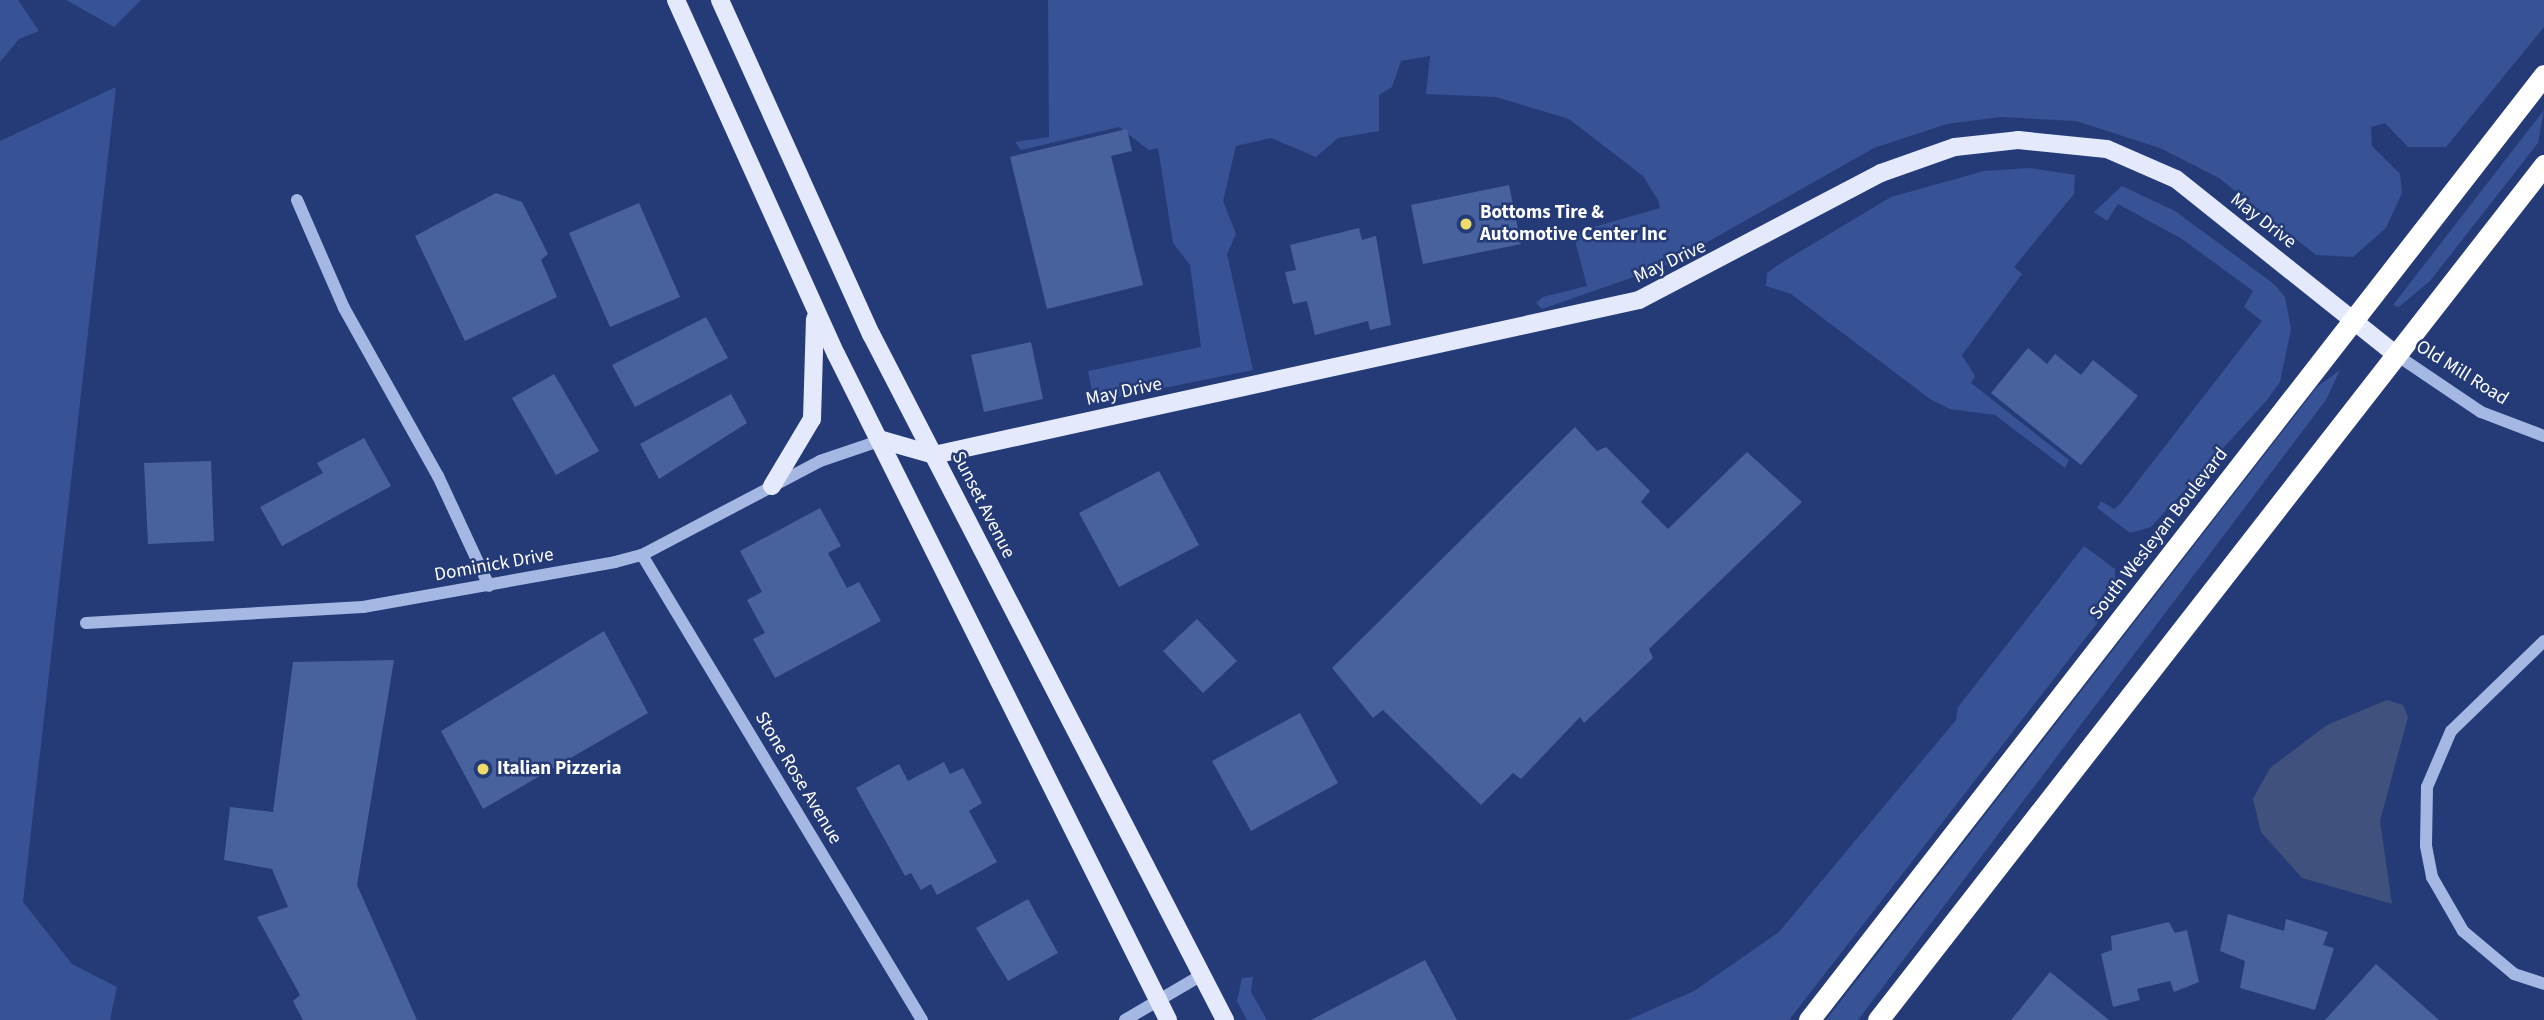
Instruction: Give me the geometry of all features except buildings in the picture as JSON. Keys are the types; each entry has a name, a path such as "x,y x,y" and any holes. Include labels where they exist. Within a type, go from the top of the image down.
{"highway":[{"name":"South Wesleyan Boulevard","path":"1809,1020 2544,75"},
{"path":"1878,1020 2398,356 2544,165"}],"main road":[{"path":"676,0 815,308 1168,1020"},
{"name":"Sunset Avenue","path":"720,0 871,334 1200,976 1226,1020"},
{"name":"May Drive","path":"882,440 934,455 1639,300 1881,173 1955,146 2018,140 2107,149 2176,179 2398,356"},
{"path":"772,486 813,419 815,308"}],"street":[{"path":"297,200 344,308 438,477 489,586"},
{"name":"Old Mill Road","path":"2398,356 2481,412 2544,436"},
{"name":"Dominick Drive","path":"86,623 363,607 489,586 642,555 772,486 882,440"},
{"name":"Stone Rose Avenue","path":"642,555 922,1020"},
{"path":"2544,641 2451,731 2427,787 2426,846 2432,877 2463,931 2514,974 2544,984"},
{"path":"1125,1020 1200,976"}],"shaded area":[{"path":"0,0 18,0 39,31 19,39 0,62"},
{"path":"66,0 141,0 114,27"},
{"path":"1048,0 2544,0 2544,27 2446,147 2408,147 2385,123 2371,127 2372,146 2400,174 2402,193 2386,228 2353,257 2316,255 2219,178 2160,148 2076,121 2001,117 1947,124 1874,148 1665,266 1542,309 1536,303 1543,297 1587,286 1573,233 1660,208 1658,200 1643,176 1569,119 1496,97 1426,94 1430,56 1401,61 1392,87 1379,95 1379,131 1338,138 1316,157 1271,138 1236,146 1223,201 1236,234 1227,254 1253,370 1094,402 1088,371 1201,347 1190,265 1173,243 1158,148 1149,150 1119,127 1021,150 1015,142 1049,137"},
{"path":"116,87 23,902 72,964 117,987 110,1020 0,1020 0,141"},
{"path":"2544,110 2538,143 2430,281 2399,307 2393,305"},
{"path":"2030,168 2075,175 2074,194 2014,267 2022,274 1962,355 1975,376 1971,383 2069,460 2065,468 1995,415 1950,409 1930,399 1791,294 1766,286 1767,273 1781,263 1891,197 1984,171"},
{"path":"2122,186 2175,211 2274,284 2285,297 2291,329 2280,382 2267,400 2151,527 2130,533 2097,508 2101,501 2114,509 2121,503 2262,321 2244,307 2253,291 2182,239 2118,204 2107,221 2094,212"},
{"path":"2340,370 2326,400 1858,1020 1826,1020 2317,387"},
{"path":"2084,546 2115,569 2115,600 1789,1020 1628,1020 1694,991 1779,932 1956,720 1958,707"},
{"path":"2387,700 2403,705 2408,717 2380,821 2392,904 2302,878 2261,832 2253,799 2270,768 2327,725"},
{"path":"1253,977 1251,992 1267,1020 1247,1020 1237,1001 1242,978"}],"place":[{"name":"Bottoms Tire & Automotive Center Inc","path":"1466,224"},
{"name":"Italian Pizzeria","path":"483,769"}]}
